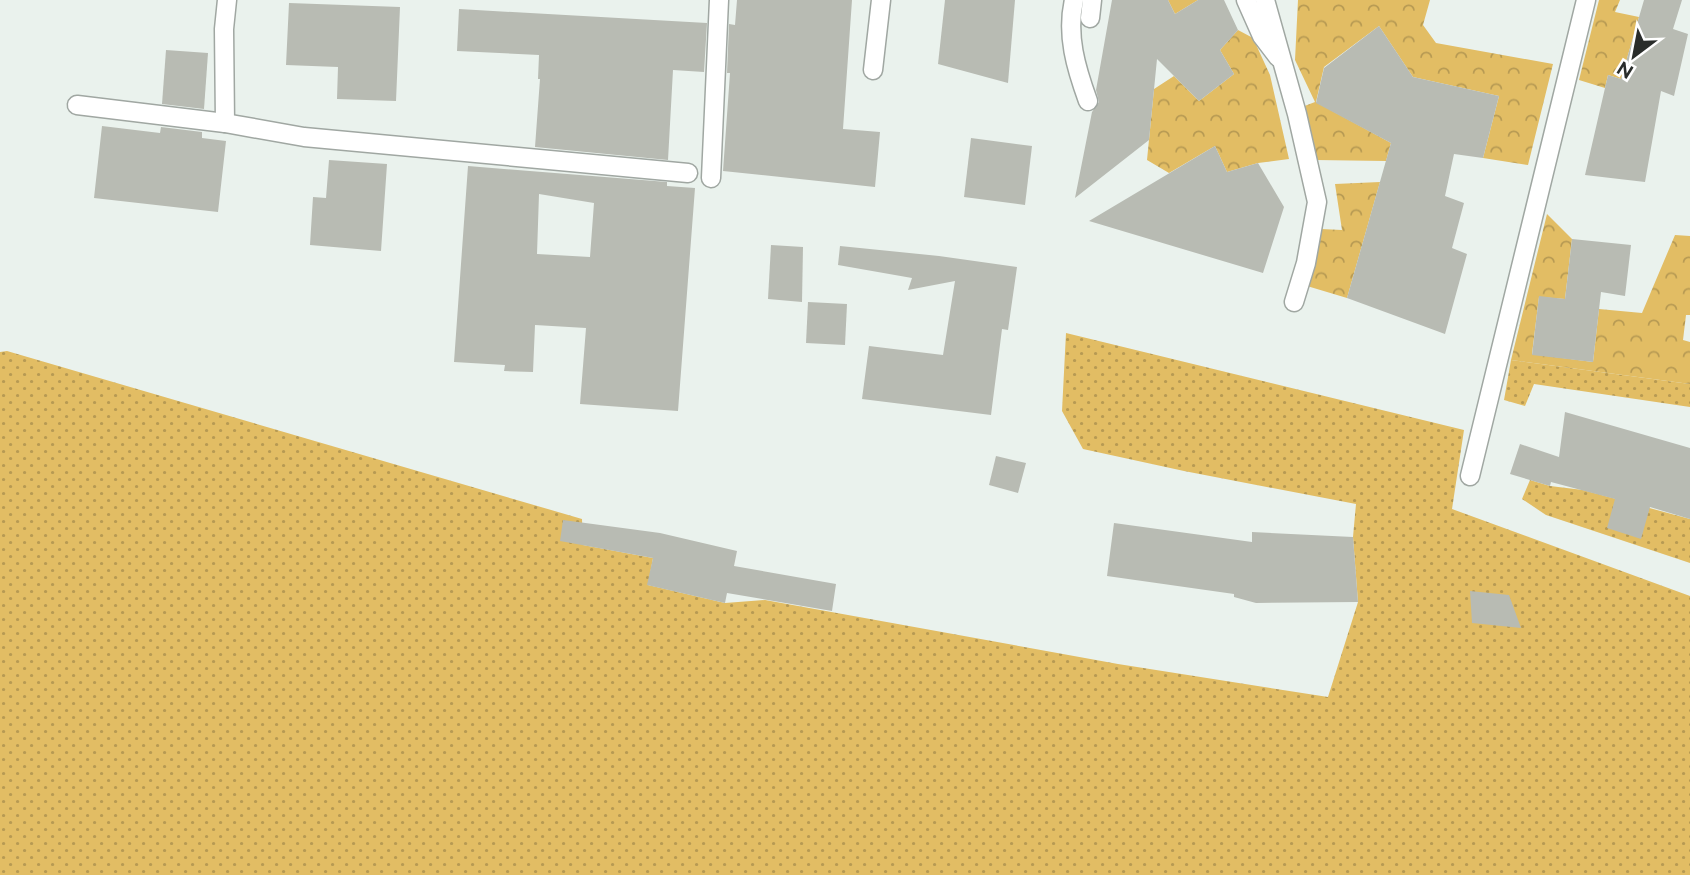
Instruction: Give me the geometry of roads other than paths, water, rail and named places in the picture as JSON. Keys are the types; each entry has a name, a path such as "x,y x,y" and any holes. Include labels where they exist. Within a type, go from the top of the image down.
{"lane":[{"path":"225,123 224,39 227,0"},
{"path":"711,178 719,0"},
{"path":"873,69 881,0"},
{"path":"1074,0 1071,14 1074,64 1088,101"},
{"path":"1246,0 1262,36 1284,65"},
{"path":"1265,0 1284,65 1317,202 1307,263 1294,302"},
{"path":"1470,476 1586,0"},
{"path":"78,105 225,123 304,137 688,173"}]}
